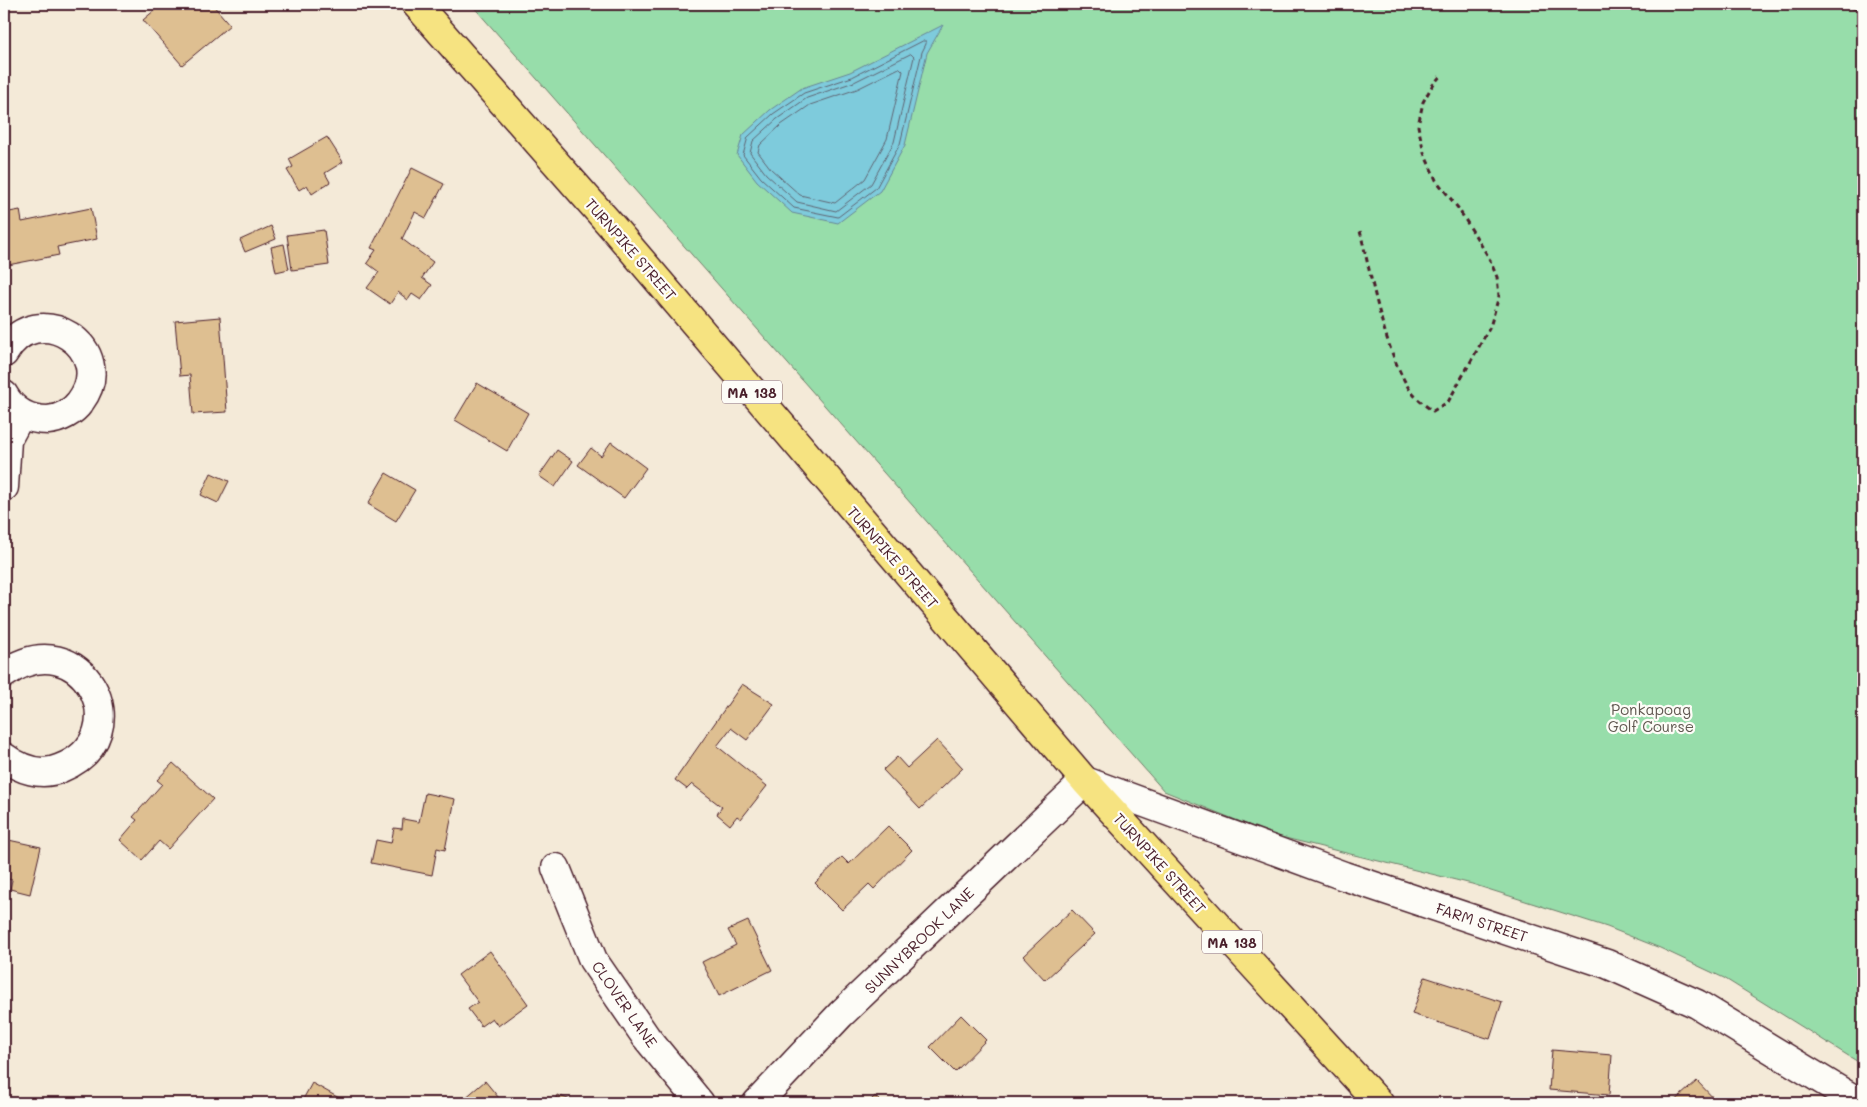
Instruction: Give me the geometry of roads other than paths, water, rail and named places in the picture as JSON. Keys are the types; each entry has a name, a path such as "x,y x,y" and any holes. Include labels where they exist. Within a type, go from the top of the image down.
{"main road":[{"name":"TURNPIKE STREET","path":"416,4 616,231 1085,781 1379,1103"}],"street":[{"path":"4,354 8,345 20,334 35,328 50,328 64,332 77,340 85,352 90,366 90,381 86,395 77,407 64,416 50,420 36,419 12,404 7,440 4,487"},
{"path":"4,674 17,664 36,658 55,659 73,666 88,679 97,696 100,715 97,734 87,751 74,763 56,770 38,772 20,768 4,757"},
{"name":"SUNNYBROOK LANE","path":"757,1103 841,1014 1085,781"},
{"name":"FARM STREET","path":"1085,781 1344,876 1607,964 1697,1004 1860,1103"},
{"name":"CLOVER LANE","path":"556,868 594,960 646,1037 700,1103"}],"water":[{"path":"943,25 927,53 905,145 880,191 838,223 792,213 757,181 737,155 743,135 770,110 802,88 850,72"}],"park label":[{"name":"Ponkapoag Golf Course","path":"1651,718"}]}
